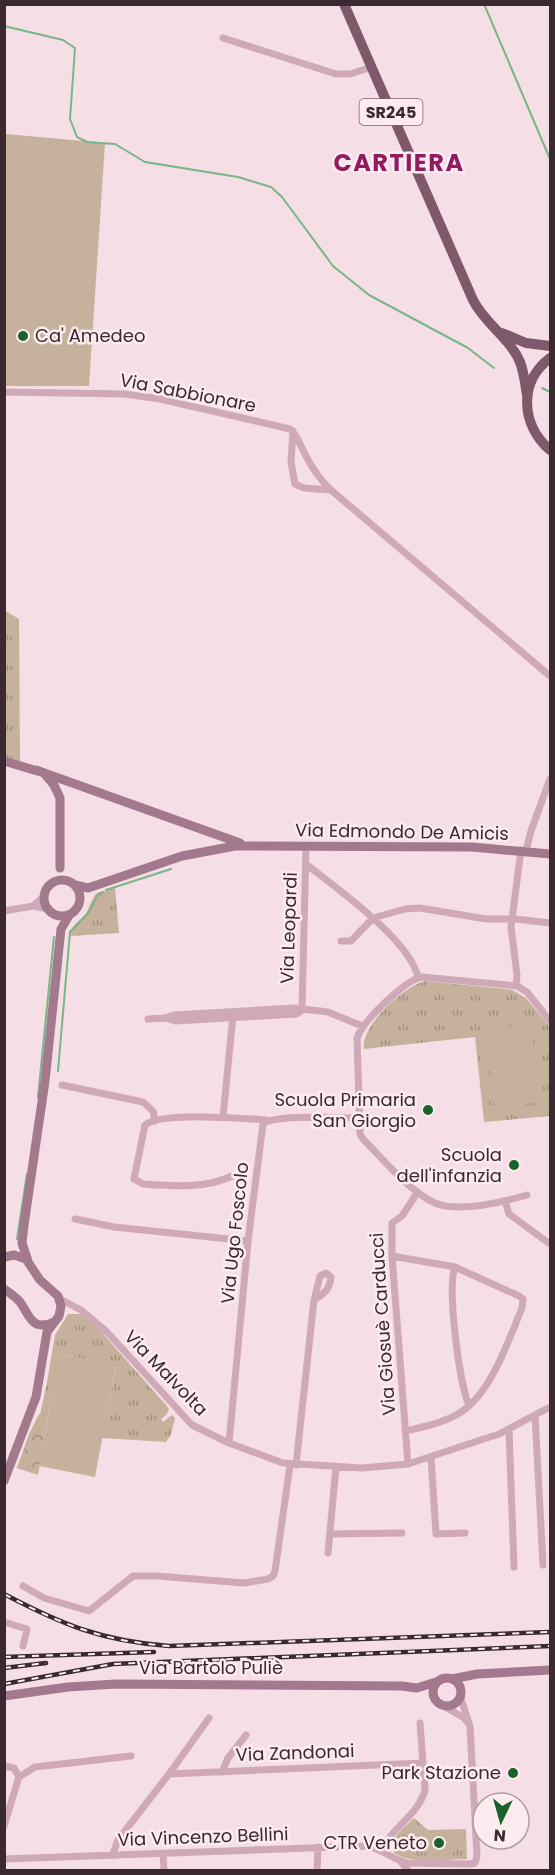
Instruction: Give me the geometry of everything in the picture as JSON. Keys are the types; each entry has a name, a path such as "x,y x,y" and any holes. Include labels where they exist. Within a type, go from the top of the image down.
{"main road":[{"name":"SR245","path":"344,4 473,300 480,312 508,343 518,358 527,395"},
{"name":"SR245","path":"492,327 520,341 550,346"},
{"path":"550,358 534,375 527,395 531,426 536,436 550,450"}],"street":[{"path":"223,38 336,74 350,74 372,67"},
{"name":"Via Sabbionare","path":"4,392 125,394 160,399 293,431"},
{"path":"293,431 291,462 295,484 304,488 332,490"},
{"path":"293,431 320,479 550,676"},
{"name":"Via Edmondo De Amicis","path":"4,761 79,785 199,830 254,846"},
{"path":"33,769 49,777 60,798 60,868 54,882"},
{"path":"33,769 42,775 52,790 59,825"},
{"path":"516,986 512,919 523,850 550,778"},
{"path":"60,798 67,787 79,785"},
{"path":"199,830 211,839 210,845 205,850"},
{"name":"Via Edmondo De Amicis","path":"88,888 182,856 230,846 472,847 550,854"},
{"name":"Via Leopardi","path":"302,1010 306,847"},
{"path":"306,864 373,918 406,954 418,977"},
{"path":"60,868 80,896 79,902"},
{"path":"4,1481 36,1397 47,1332 61,1309 60,1299 40,1280 28,1261 22,1243 45,1081 61,929 88,888 59,880 49,885 44,896 33,906"},
{"path":"44,896 45,903 61,929"},
{"path":"4,911 33,906 64,916 69,914"},
{"path":"341,941 351,941 373,918 397,911 420,908 486,919 550,923"},
{"path":"527,1194 505,1201 448,1207 434,1203 417,1192 360,1134 357,1038 362,1026 409,982 418,977 516,986 525,990 550,1021"},
{"name":"Via Leopardi","path":"148,1019 174,1015 233,1015 294,1008 328,1012 362,1026"},
{"path":"223,1117 233,1015"},
{"path":"62,1085 143,1102 153,1111 155,1121"},
{"path":"232,1176 220,1181 183,1186 136,1182 134,1179 145,1125 155,1121 190,1117 266,1120 358,1118"},
{"name":"Via Ugo Foscolo","path":"229,1443 248,1241 261,1128 266,1120"},
{"name":"Via Giosuè Carducci","path":"408,1464 392,1256 392,1223 402,1216 417,1192"},
{"path":"505,1201 509,1214 550,1244"},
{"path":"75,1219 114,1227 248,1241"},
{"path":"8,1256 22,1243"},
{"path":"8,1256 23,1257 28,1261"},
{"path":"392,1256 455,1267 523,1299 522,1308 488,1383 469,1405 459,1413 438,1422 405,1431"},
{"path":"455,1267 452,1280 460,1378 469,1405"},
{"path":"4,1289 18,1300 28,1318 36,1324 43,1336 44,1345"},
{"name":"Via Malvolta","path":"60,1299 77,1308 107,1332 186,1421 205,1433 270,1460 293,1465 362,1468 408,1464 509,1429 550,1407"},
{"path":"23,1586 44,1598 89,1611 133,1576 244,1583 273,1576 293,1465 314,1300"},
{"path":"36,1324 45,1325 70,1309 77,1308"},
{"path":"535,1415 543,1565"},
{"path":"509,1429 514,1567"},
{"path":"431,1457 436,1534 465,1533"},
{"path":"328,1553 336,1467"},
{"path":"330,1534 402,1533"},
{"path":"4,1622 27,1629 23,1647"},
{"path":"470,1726 464,1718 438,1703 434,1698 432,1691 436,1682 442,1678 453,1679 477,1674 550,1670"},
{"path":"444,1706 452,1705 467,1680 477,1674"},
{"path":"400,1861 469,1864 475,1863 477,1859 470,1726 458,1683 453,1679"},
{"name":"Via Bartolo Puliè","path":"4,1696 68,1687 116,1684 417,1688 436,1682"},
{"name":"Via Bartolo Puliè","path":"417,1688 434,1698"},
{"path":"112,1856 118,1840 210,1718"},
{"path":"382,1851 386,1842 417,1809 423,1796 420,1723"},
{"path":"222,1772 228,1758 246,1735"},
{"path":"4,1826 19,1777 35,1767 131,1756"},
{"name":"Via Zandonai","path":"169,1774 423,1763"},
{"path":"4,1766 14,1768 19,1777"},
{"name":"Via Vincenzo Bellini","path":"4,1859 366,1846 382,1851 400,1861"},
{"path":"318,1847 318,1870"},
{"path":"164,1854 164,1870"},
{"path":"400,1861 408,1870"}],"green space":[{"path":"6,134 105,143 89,386 5,386 4,170"},
{"path":"4,610 19,619 20,762 5,757"},
{"path":"115,887 119,933 71,936 74,926 85,915 95,895"},
{"path":"425,981 512,990 526,998 550,1027 550,1116 484,1122 475,1037 364,1049 369,1029 385,1008 406,990"},
{"path":"531,1024 539,1102 494,1107 485,1029"},
{"path":"68,1314 79,1314 89,1318 166,1405 169,1409 161,1419 163,1422 172,1415 175,1418 171,1435 166,1442 102,1438 116,1366 61,1354 48,1417 40,1415 55,1335"},
{"path":"60,1354 116,1365 95,1477 39,1466"},
{"path":"39,1414 48,1417 38,1475 17,1468"},
{"path":"414,1818 428,1830 466,1829 467,1859 420,1860 394,1853 395,1838"},
{"name":"CTR Veneto","path":"455,1835 455,1852 423,1853 423,1836"}],"waterway":[{"path":"484,4 550,159"},
{"path":"4,26 63,40 75,48 70,119 77,137 87,142 115,144 145,162 238,177 271,187 282,197 333,266 369,295 468,348 494,368"},
{"path":"542,388 550,392"},
{"path":"106,890 171,869"},
{"path":"58,1071 70,932 89,912 98,894 103,892"},
{"path":"38,1097 54,937"},
{"path":"17,1239 27,1174"}],"railway":[{"path":"4,1594 64,1623 103,1636 169,1646 550,1632"},
{"path":"4,1684 113,1664 550,1646"},
{"path":"4,1657 154,1652"},
{"path":"4,1668 46,1663"}],"place":[{"name":"Ca' Amedeo","path":"23,336"},
{"name":"Scuola Primaria San Giorgio","path":"428,1110"},
{"name":"Scuola dell'infanzia","path":"514,1165"},
{"name":"Park Stazione","path":"513,1773"},
{"name":"CTR Veneto","path":"439,1843"}],"district":[{"name":"CARTIERA","path":"399,163"}]}
